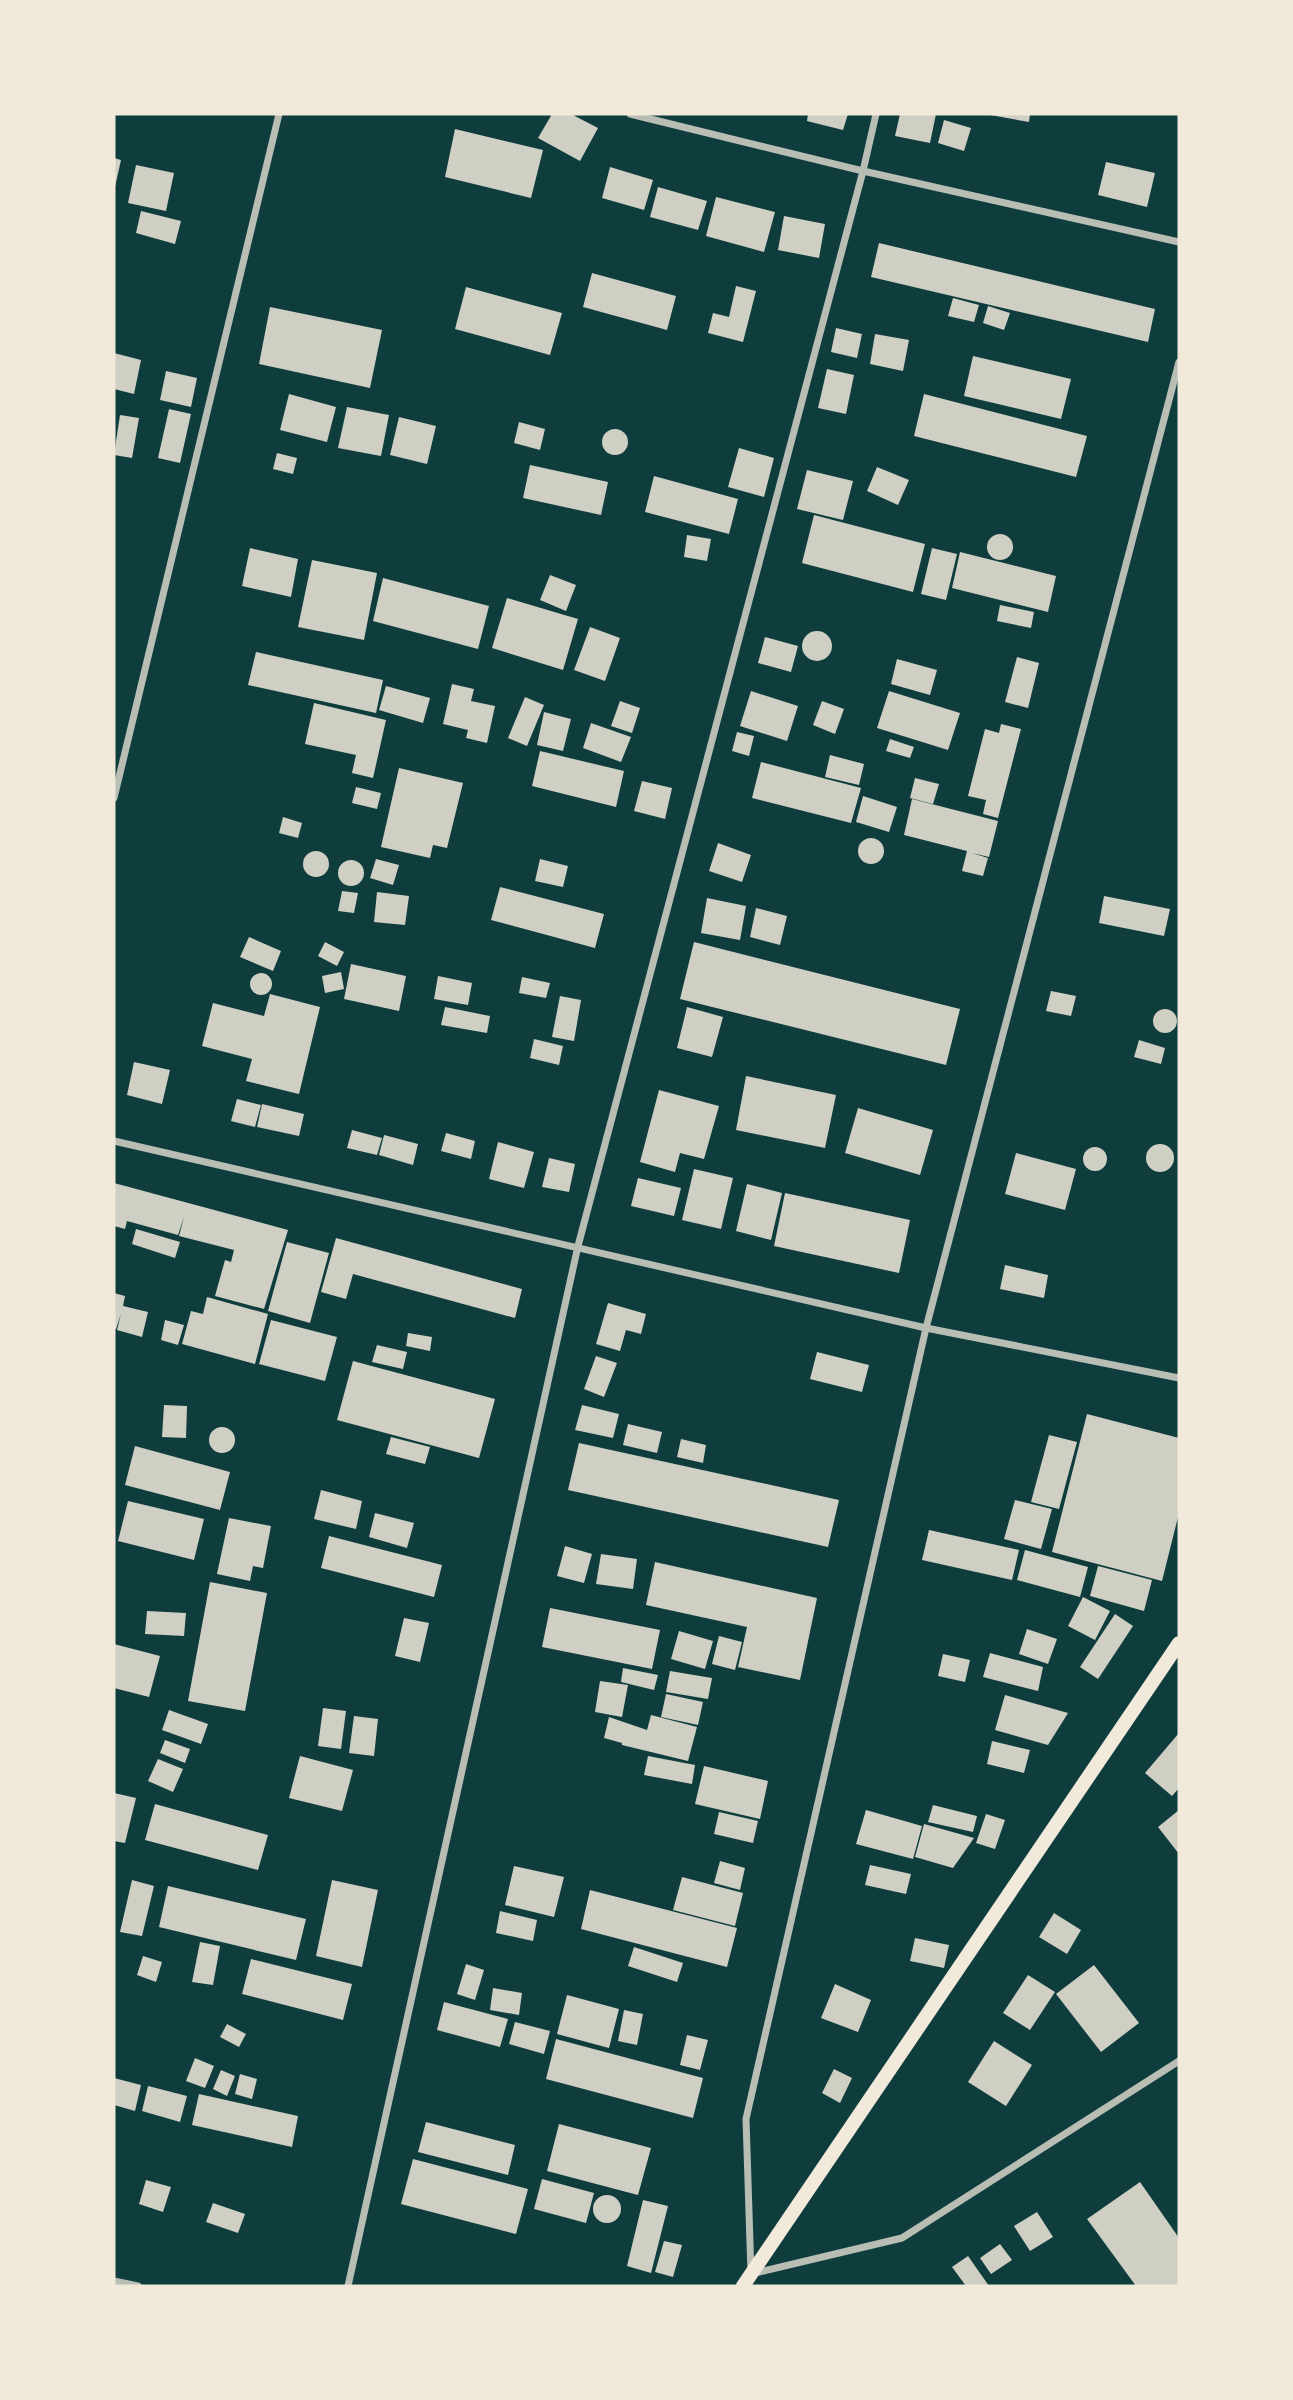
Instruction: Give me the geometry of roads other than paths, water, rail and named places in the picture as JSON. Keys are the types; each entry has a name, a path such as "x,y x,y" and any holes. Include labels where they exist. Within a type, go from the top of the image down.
{"main road":[{"path":"747,2280 1179,1643"}],"street":[{"path":"114,798 279,114"},
{"path":"630,114 863,171 1179,242"},
{"path":"348,2286 578,1246 876,114"},
{"path":"1179,362 926,1328 746,2119 747,2280 902,2238 1179,2061"},
{"path":"114,1141 926,1328 1179,1378"},
{"path":"114,2281 138,2286"}]}
